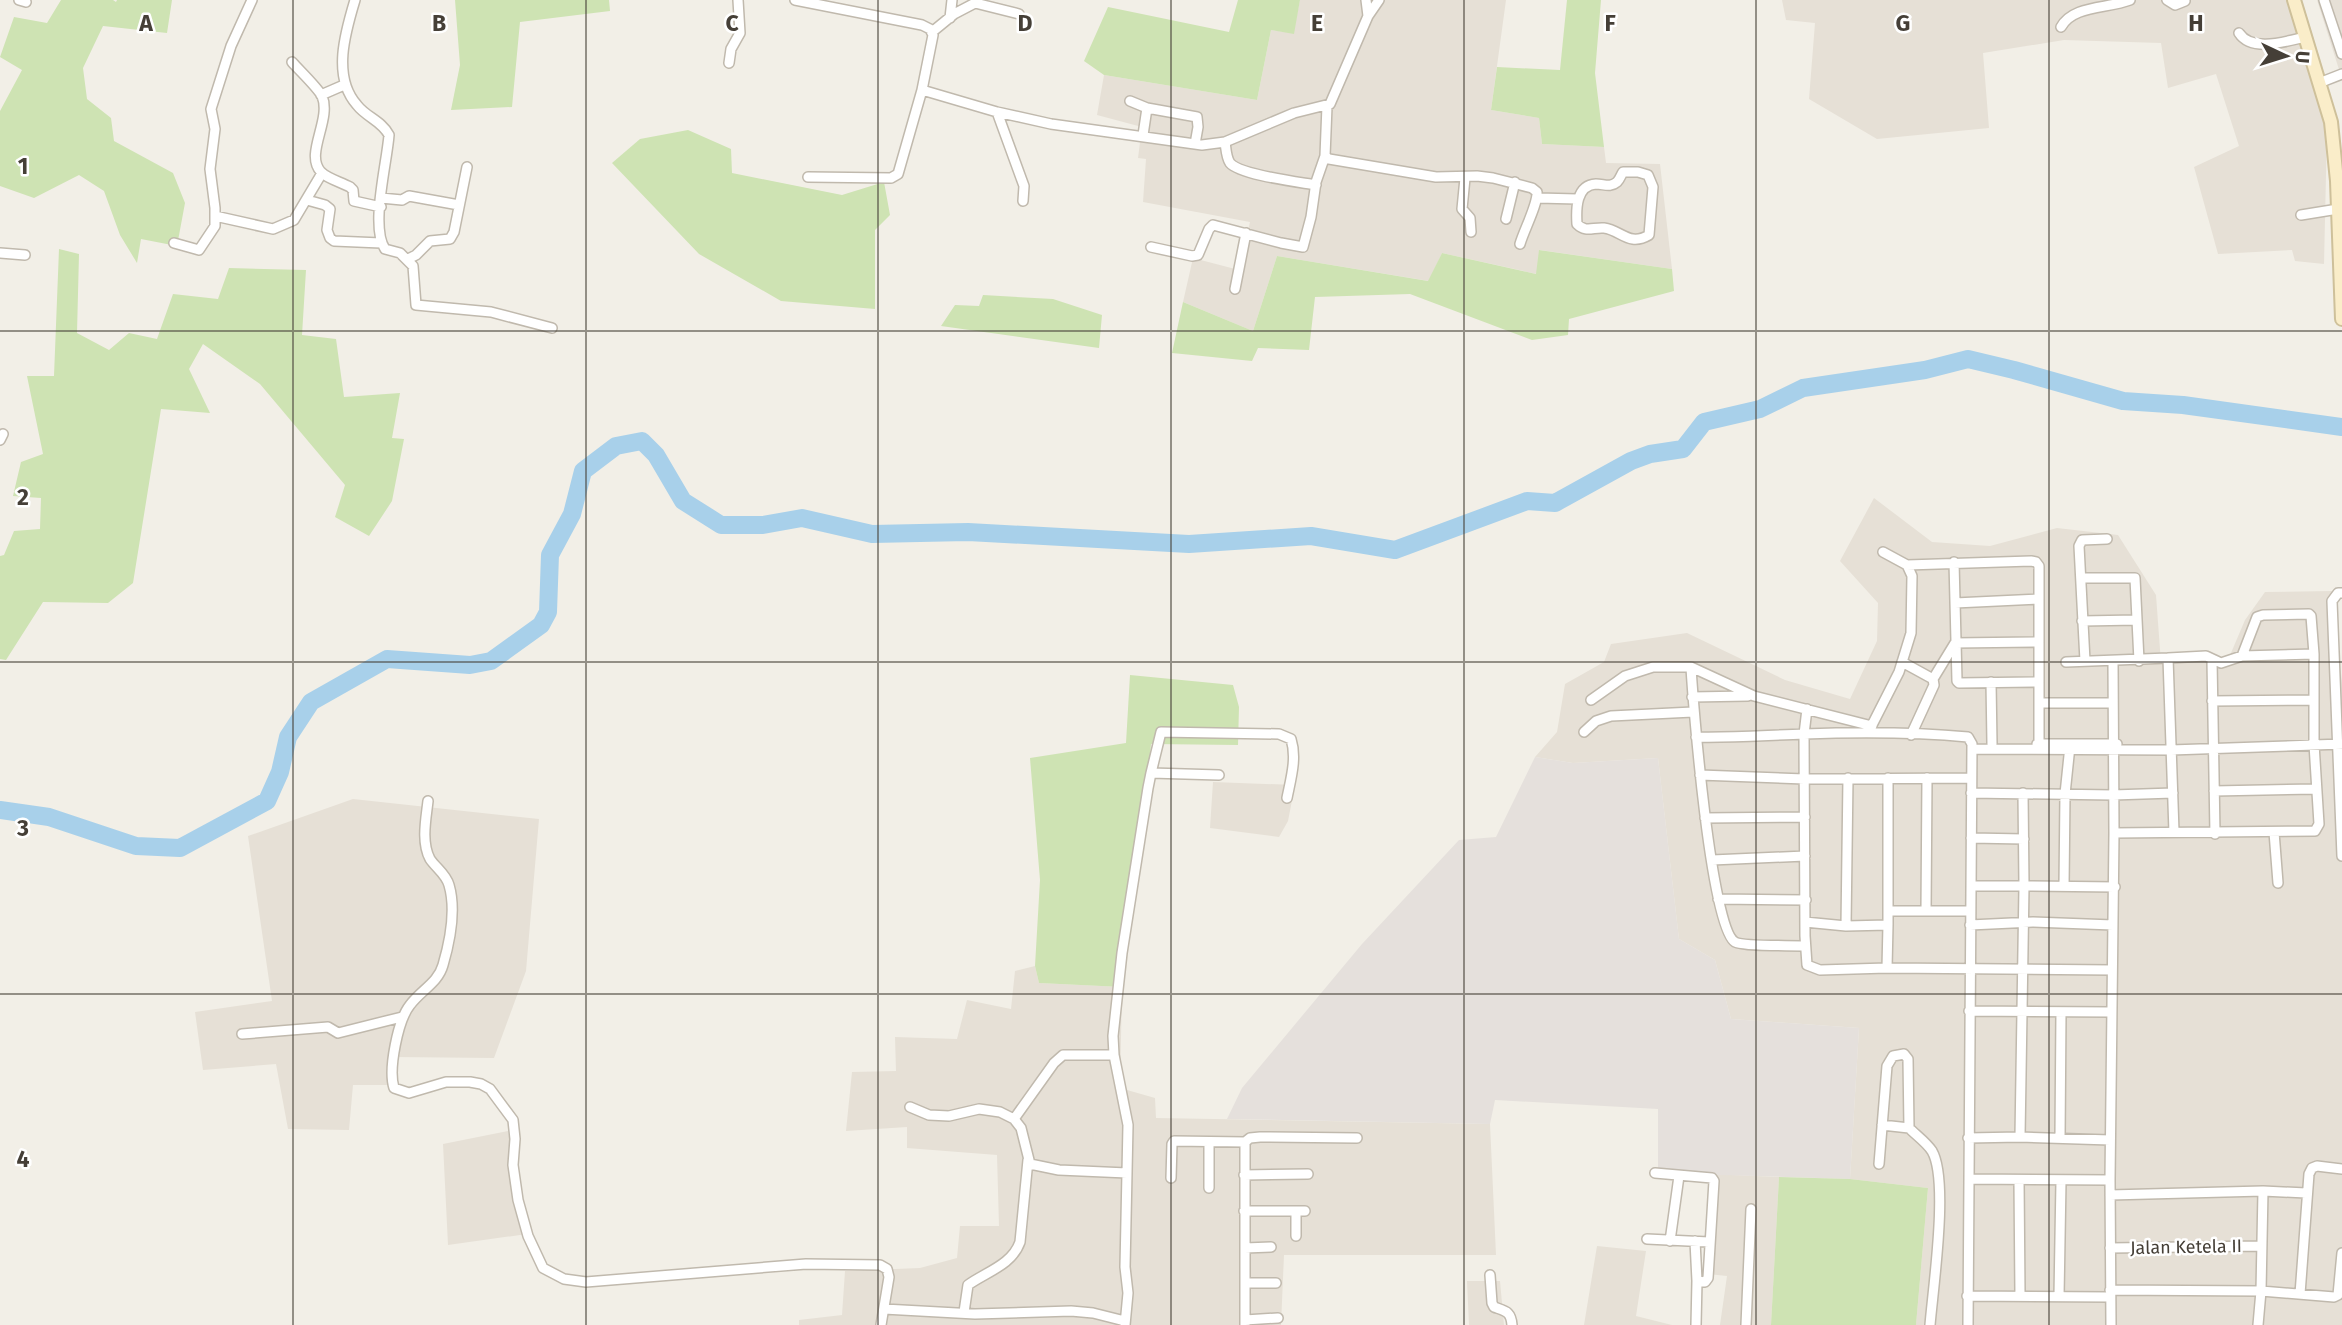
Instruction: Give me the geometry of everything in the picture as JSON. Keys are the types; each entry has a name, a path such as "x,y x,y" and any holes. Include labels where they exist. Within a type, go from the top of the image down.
{"street":[{"path":"174,243 202,249 215,226 210,169 215,135 211,109 231,46 252,0"},
{"path":"355,0 348,23 342,67 344,85 358,107 385,127 388,135 379,224 381,243 385,249 396,251 408,259 415,271 416,305 491,312 552,328"},
{"path":"729,63 733,45 740,33 738,0"},
{"path":"795,0 922,25 932,32"},
{"path":"950,18 952,0"},
{"path":"1366,0 1368,16"},
{"path":"922,90 997,112 1051,124 1212,145 1294,113 1327,106 1333,101 1368,16 1379,0"},
{"path":"2061,27 2069,15 2115,6 2130,0"},
{"path":"2166,0 2175,5 2185,1"},
{"path":"2294,0 2321,82 2330,122 2338,209 2342,319"},
{"path":"2324,0 2342,54"},
{"path":"808,177 891,178 898,174 922,90 932,32 970,5 979,2 1019,13"},
{"path":"2239,33 2250,42 2273,44 2305,37"},
{"path":"292,62 321,95 324,116 314,159 322,173 353,190 354,201 381,202 402,200 409,196 459,205"},
{"path":"2321,82 2342,74"},
{"path":"321,95 344,85"},
{"path":"1130,101 1147,108 1197,117 1195,144"},
{"path":"1151,247 1192,256 1201,252 1209,229 1213,226 1303,247 1325,156 1327,106"},
{"path":"1143,135 1147,108"},
{"path":"997,112 1024,186 1023,201"},
{"path":"1225,142 1228,158 1235,167 1266,177 1316,185"},
{"path":"1325,156 1340,162 1436,177 1477,176 1515,182 1532,188 1538,192 1538,198 1520,244"},
{"path":"408,259 430,241 450,239 454,232 467,167"},
{"path":"1623,172 1648,175 1653,187 1649,235 1642,239 1631,239 1620,236 1613,230 1582,229 1577,224 1577,199 1583,190 1594,184 1608,186 1617,182 1623,172"},
{"path":"215,216 273,229 294,220 322,173"},
{"path":"1465,178 1462,209 1470,218 1471,232"},
{"path":"1506,219 1515,182"},
{"path":"1538,198 1577,199"},
{"path":"307,200 330,209 327,230 334,241 381,243"},
{"path":"2301,215 2338,209"},
{"path":"1235,289 1246,233"},
{"path":"0,253 25,255"},
{"path":"2085,661 2080,542 2087,539 2107,539"},
{"path":"1883,552 1907,565 2036,562 2039,566 2039,744"},
{"path":"1954,562 1958,683 2039,682"},
{"path":"1869,730 1902,662 1911,633 1913,591 1912,576 1907,565"},
{"path":"2081,578 2135,578 2139,661"},
{"path":"2342,593 2338,593 2332,601 2342,856"},
{"path":"1955,603 2039,599"},
{"path":"2114,833 2315,831 2319,824 2313,741 2312,619 2309,614 2257,617 2242,656"},
{"path":"2082,621 2137,620"},
{"path":"1955,643 2039,642"},
{"path":"1911,735 1934,685 1933,679 1955,643"},
{"path":"2066,662 2139,661 2206,656 2221,663 2242,656 2314,654"},
{"path":"2168,658 2174,832"},
{"path":"2211,660 2215,834"},
{"path":"2111,1325 2111,1012 2115,887 2113,661"},
{"path":"1902,662 1933,679"},
{"path":"1591,700 1625,676 1653,667 1691,667 1754,696 1807,709 1869,730"},
{"path":"1691,667 1693,712 1705,818 1718,899 1728,934 1734,941 1805,946"},
{"path":"1991,682 1992,744"},
{"path":"1692,697 1754,696"},
{"path":"2212,701 2314,700"},
{"path":"2040,703 2113,703"},
{"path":"1807,709 1804,734 1807,965 1821,970 2112,970"},
{"path":"1584,732 1596,721 1611,716 1693,712"},
{"path":"1696,737 1747,738 1869,730 1968,737 1972,747 1968,1325"},
{"path":"884,1308 975,1314 1071,1311 1093,1313 1125,1323 1128,1293 1125,1267 1128,1125 1114,1055 1113,1035 1122,953 1161,732 1279,734 1291,739 1294,748 1293,766 1287,798"},
{"path":"1972,747 2171,747 2339,741"},
{"path":"1972,747 1992,744 2039,744 2070,748"},
{"path":"2064,886 2065,794 2070,748"},
{"path":"1152,773 1219,775"},
{"path":"1700,775 1804,779 1971,778"},
{"path":"1846,926 1848,778"},
{"path":"1887,968 1888,778"},
{"path":"1926,911 1927,778"},
{"path":"2214,791 2316,789"},
{"path":"1972,793 2173,793"},
{"path":"2020,1137 2023,793"},
{"path":"428,801 425,837 429,857 450,887 452,918 439,976 412,1002 402,1017 393,1064 394,1088 410,1093 446,1082 470,1082 490,1089 513,1120 513,1165 518,1200 528,1236 543,1268 564,1279 586,1282 806,1264 880,1265 887,1269 889,1277 881,1325"},
{"path":"1705,818 1805,817"},
{"path":"2274,832 2278,883"},
{"path":"1971,838 2024,839"},
{"path":"1712,860 1805,856"},
{"path":"1971,886 2115,887"},
{"path":"1718,899 1806,900"},
{"path":"1888,911 1970,911"},
{"path":"1805,922 1846,926 1888,925"},
{"path":"1970,925 2113,925"},
{"path":"1969,1011 2111,1012"},
{"path":"2060,1138 2061,1012"},
{"path":"242,1034 328,1027 338,1033 402,1017"},
{"path":"1879,1164 1887,1066 1893,1056 1903,1054 1908,1059 1909,1128"},
{"path":"1014,1119 1054,1063 1063,1055 1114,1055"},
{"path":"910,1107 929,1115 942,1116 979,1109 1000,1112 1014,1119 1024,1135 1028,1160 1018,1249 1006,1262 968,1285 964,1312"},
{"path":"1882,1125 1909,1128 1931,1149 1936,1161 1939,1216 1930,1325"},
{"path":"1171,1178 1173,1141 1245,1142 1250,1138 1260,1137 1357,1138"},
{"path":"1968,1138 2110,1140"},
{"path":"1209,1142 1209,1188"},
{"path":"1245,1142 1245,1322 1278,1318"},
{"path":"1028,1160 1036,1166 1059,1170 1127,1173"},
{"path":"2300,1294 2306,1193 2312,1168 2317,1166 2342,1169"},
{"path":"1655,1173 1713,1179 1708,1278 1705,1282 1697,1281"},
{"path":"1244,1175 1308,1174"},
{"path":"1670,1241 1679,1176"},
{"path":"1969,1179 2110,1180"},
{"path":"2019,1180 2020,1295"},
{"path":"2059,1296 2061,1181"},
{"path":"2110,1195 2263,1191 2306,1193"},
{"path":"2259,1325 2263,1191"},
{"path":"1746,1325 1751,1209"},
{"path":"1244,1211 1300,1211 1296,1236"},
{"path":"1647,1239 1709,1242"},
{"path":"1695,1241 1696,1325"},
{"name":"Jalan Ketela II","path":"2110,1248 2261,1246"},
{"path":"1245,1248 1271,1247"},
{"path":"1967,1296 2261,1291 2334,1297 2338,1295 2342,1253"},
{"path":"1490,1275 1492,1303 1494,1307 1507,1311 1512,1325"},
{"path":"1245,1283 1276,1283"}],"shaded area":[{"path":"1300,0 1506,0 1491,110 1539,118 1542,144 1604,147 1606,163 1660,164 1672,269 1540,250 1537,274 1442,253 1429,281 1277,256 1253,331 1183,302 1193,258 1239,270 1250,222 1143,202 1146,159 1138,158 1142,127 1097,115 1104,75 1257,100 1271,30 1293,33"},
{"path":"1782,0 2302,0 2328,86 2324,264 2295,261 2292,250 2218,254 2194,167 2239,146 2216,74 2168,88 2161,43 2064,40 1983,53 1989,128 1877,139 1809,99 1815,23 1786,20"},
{"path":"2317,0 2342,0 2342,79"},
{"path":"1874,498 1932,542 1990,546 2057,528 2118,535 2156,595 2161,663 2228,660 2245,620 2265,592 2332,591 2342,682 2342,1325 1916,1325 1928,1188 1850,1179 1859,1028 1731,1019 1715,960 1679,939 1658,758 1573,763 1535,757 1557,732 1565,684 1604,662 1611,644 1687,633 1785,680 1850,699 1877,641 1878,603 1840,561"},
{"path":"1535,757 1573,763 1658,758 1679,939 1715,960 1731,1019 1859,1028 1850,1179 1658,1173 1658,1109 1495,1100 1490,1124 1227,1119 1242,1088 1362,944 1459,840 1496,837"},
{"path":"1213,782 1295,785 1288,821 1279,837 1210,828"},
{"path":"353,799 539,819 526,971 494,1058 394,1057 390,1085 353,1085 349,1130 288,1129 276,1064 203,1070 195,1012 272,1001 248,836"},
{"path":"1035,966 1039,983 1122,987 1120,1088 1155,1098 1156,1118 1490,1124 1496,1255 1284,1255 1281,1325 799,1325 799,1320 842,1315 845,1271 920,1268 957,1258 960,1226 999,1226 997,1155 907,1148 907,1127 846,1131 852,1072 896,1071 895,1037 957,1039 967,1000 1011,1009 1015,971"},
{"path":"508,1131 527,1234 448,1245 443,1144"},
{"path":"1710,1174 1779,1177 1771,1325 1720,1325 1727,1276 1708,1274"},
{"path":"1597,1246 1646,1251 1636,1316 1672,1325 1584,1325"},
{"path":"1467,1281 1500,1281 1504,1325 1469,1325"}],"green space":[{"path":"61,0 172,0 167,33 103,26 83,68 87,99 111,118 114,141 173,173 185,203 177,246 141,239 137,263 120,235 104,191 79,175 34,198 0,186 0,111 22,70 0,57 14,17 47,23"},
{"path":"455,0 609,0 610,11 520,22 512,107 451,110 460,65"},
{"path":"1238,0 1300,0 1294,34 1271,30 1257,100 1104,75 1084,61 1108,7 1229,32"},
{"path":"1567,0 1601,0 1595,73 1604,147 1542,144 1539,118 1491,110 1497,67 1560,70"},
{"path":"688,130 731,149 732,173 842,195 884,182 890,215 875,230 875,309 781,301 699,254 612,163 640,139"},
{"path":"59,249 79,254 77,333 109,350 129,333 157,339 173,294 218,299 229,268 306,270 302,335 336,339 344,397 400,393 392,438 404,439 392,501 369,536 335,517 345,485 260,384 203,344 189,369 210,413 161,409 133,583 108,603 43,602 6,660 0,659 0,556 4,555 14,531 40,529 41,498 13,496 21,462 43,454 27,376 54,376"},
{"path":"1539,250 1672,269 1674,291 1569,319 1568,335 1532,340 1410,294 1315,297 1309,350 1258,348 1252,361 1172,353 1183,302 1253,331 1277,256 1428,281 1442,253 1536,274"},
{"path":"983,295 1053,299 1102,315 1099,348 941,326 955,305 979,306"},
{"path":"1130,675 1233,685 1239,707 1238,745 1151,744 1140,869 1122,987 1039,983 1035,966 1040,880 1030,758 1126,743"},
{"path":"1779,1177 1850,1179 1928,1188 1916,1325 1771,1325"}],"waterway":[{"path":"0,810 49,817 136,846 180,848 267,801 280,772 288,737 311,702 387,659 470,665 491,661 541,625 548,612 550,555 572,514 583,471 616,446 642,441 656,455 683,501 721,525 763,525 802,518 872,534 968,532 1189,544 1311,536 1395,550 1527,501 1555,503 1631,461 1650,454 1683,449 1704,422 1760,409 1803,388 1925,370 1968,359 2123,401 2183,405 2342,427"}]}
